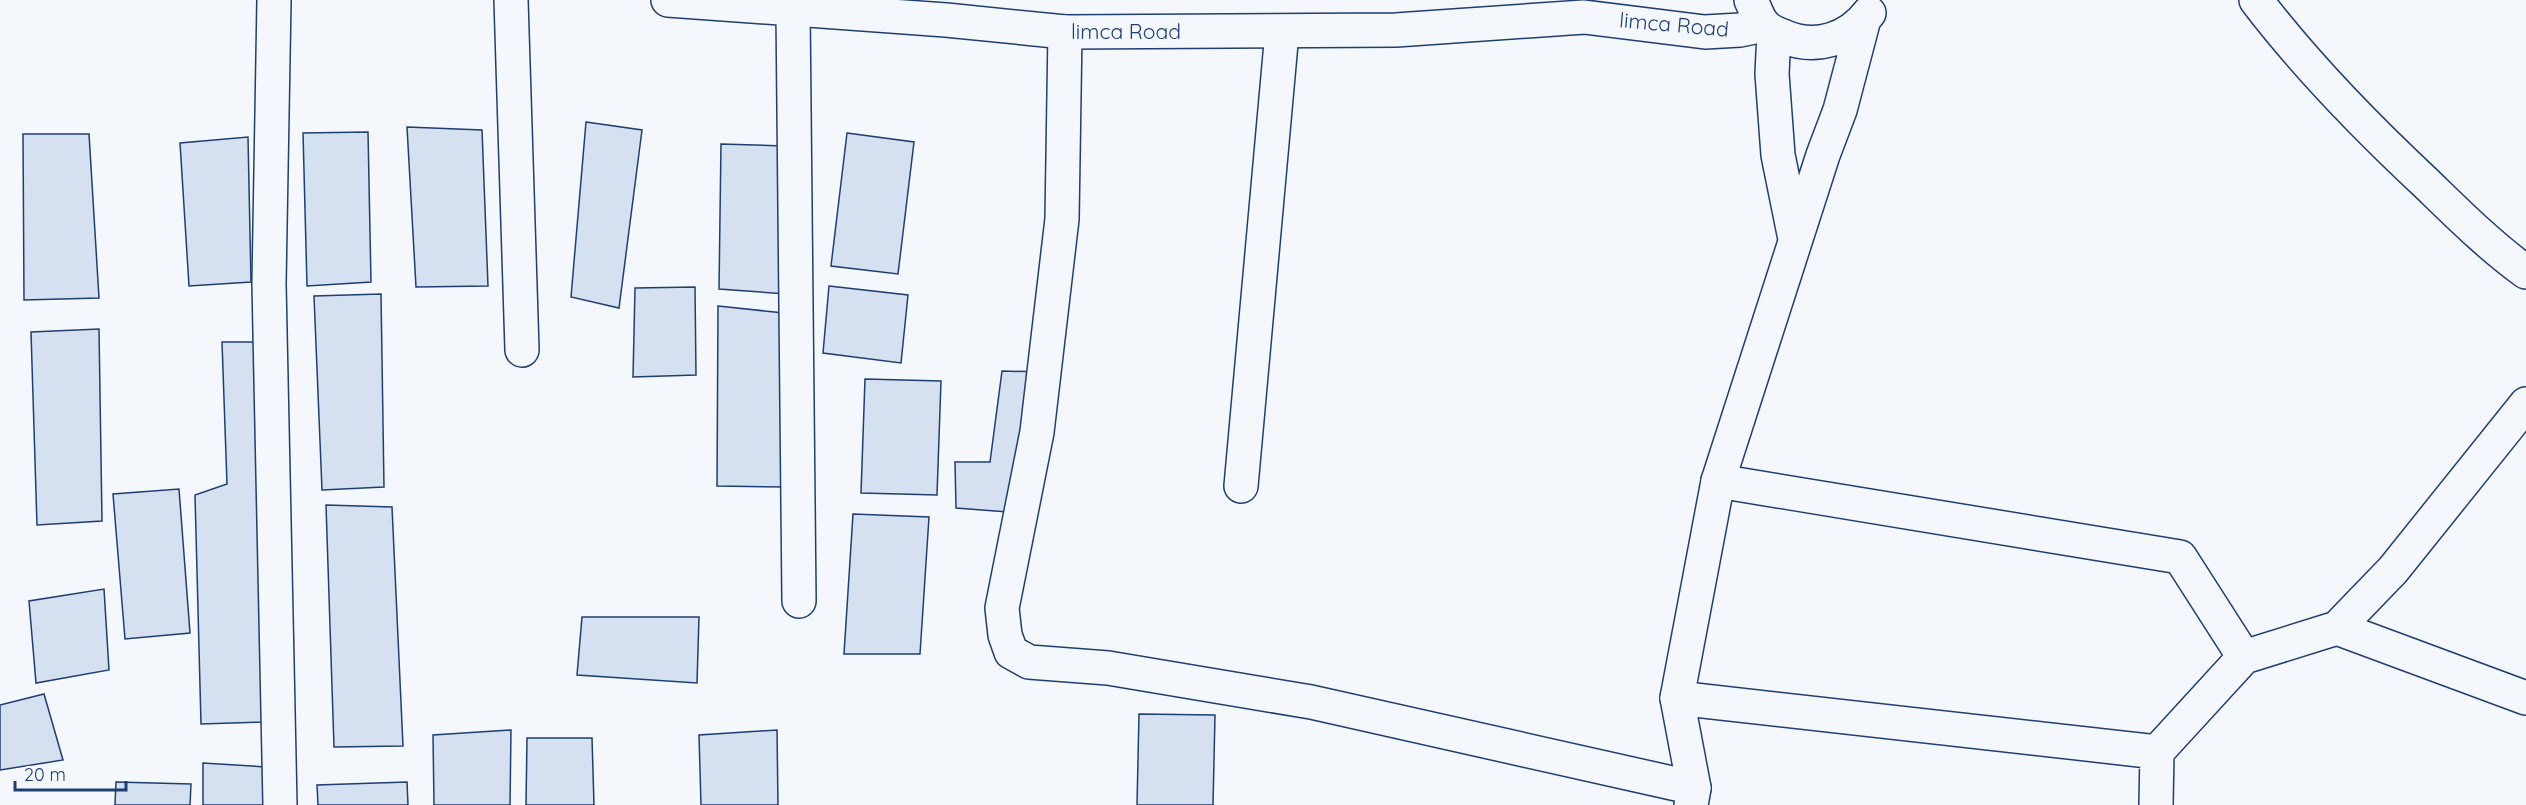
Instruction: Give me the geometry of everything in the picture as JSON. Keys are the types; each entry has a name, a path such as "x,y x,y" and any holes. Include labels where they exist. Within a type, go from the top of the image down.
{"street":[{"path":"274,0 269,284 280,805"},
{"path":"511,0 522,350"},
{"name":"limca Road","path":"668,0 792,10 945,10 1065,32 1396,30 1584,17 1705,32 1740,30 1763,19"},
{"name":"limca Road","path":"1584,17 1621,0"},
{"path":"2256,0 2289,43 2385,145 2498,252 2526,273"},
{"path":"1763,19 1791,40 1814,43 1838,39 1859,25 1873,7"},
{"path":"1065,32 1062,219 1037,432 1002,608 1005,634 1011,652 1029,662 1108,669 1311,702 1693,797 1677,698 1718,481 1873,7"},
{"path":"792,10 799,601"},
{"path":"1763,19 1772,74 1778,155 1796,242"},
{"path":"1241,486 1282,32"},
{"path":"2156,805 2157,752 2244,657 2337,628 2393,570 2526,404"},
{"path":"1718,481 2180,557 2244,657"},
{"path":"2337,628 2526,698"},
{"path":"1677,698 2157,752"}],"building":[{"path":"586,122 642,130 619,308 571,297"},
{"path":"407,127 482,130 488,286 416,287"},
{"path":"368,132 371,282 307,286 303,133"},
{"path":"847,133 914,142 898,274 831,266"},
{"path":"23,134 89,134 99,298 24,300"},
{"path":"248,137 251,282 189,286 180,143"},
{"path":"721,144 784,146 786,294 719,289"},
{"path":"829,286 908,295 901,363 823,353"},
{"path":"695,287 696,375 633,377 635,288"},
{"path":"381,294 384,487 322,490 314,296"},
{"path":"718,306 784,313 783,487 717,486"},
{"path":"99,329 102,521 37,525 31,332"},
{"path":"222,342 258,342 266,722 201,724 195,495 227,484"},
{"path":"1002,371 1044,372 1021,513 956,508 955,462 990,462"},
{"path":"865,379 941,381 937,495 861,493"},
{"path":"179,489 190,633 125,639 113,494"},
{"path":"326,505 392,507 403,746 334,747"},
{"path":"853,514 929,517 920,654 844,654"},
{"path":"104,589 109,670 36,683 29,601"},
{"path":"582,617 699,617 697,683 577,675"},
{"path":"44,694 63,760 0,770 0,705"},
{"path":"1139,714 1215,715 1213,805 1137,805"},
{"path":"511,730 510,805 434,805 433,735"},
{"path":"777,730 778,805 701,805 699,735"},
{"path":"527,738 592,738 594,805 526,805"},
{"path":"203,763 266,767 265,805 203,805"},
{"path":"116,782 191,784 190,805 115,805"},
{"path":"407,782 408,805 318,805 317,785"}]}
